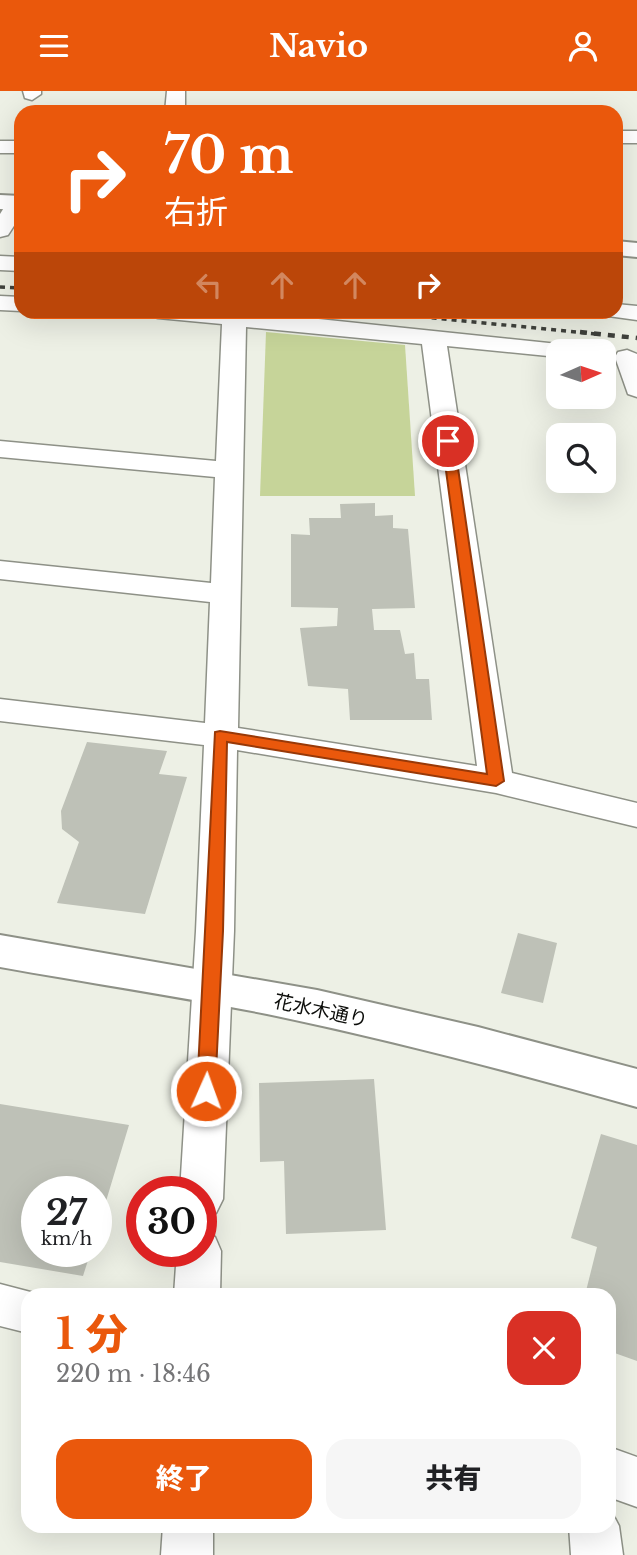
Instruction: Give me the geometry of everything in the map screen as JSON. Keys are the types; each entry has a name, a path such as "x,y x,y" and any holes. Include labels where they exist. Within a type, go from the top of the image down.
{"street":[{"path":"0,230 13,203"},
{"path":"202,1176 234,319"},
{"path":"254,319 546,349"},
{"path":"433,337 496,781"},
{"path":"623,356 637,389"},
{"path":"0,449 229,470"},
{"path":"0,570 223,594"},
{"path":"0,710 220,736 496,781 637,815"},
{"name":"花水木通り","path":"0,951 211,986 506,1051 637,1088"},
{"path":"197,1288 198,1267"},
{"path":"0,1305 21,1310"},
{"path":"616,1474 637,1482"},
{"path":"187,1555 188,1533"},
{"path":"595,1533 597,1555"}],"green space":[{"path":"266,332 405,345 415,496 260,496"}],"building":[{"path":"375,503 375,516 393,515 393,528 408,529 415,608 372,609 374,630 400,630 405,654 414,653 416,679 429,679 432,720 350,720 348,689 308,686 300,628 337,626 338,608 291,607 291,534 310,535 309,518 341,518 340,504"},
{"path":"87,742 167,751 159,774 187,777 145,914 57,903 79,842 62,829 61,811"},
{"path":"518,933 557,943 543,1003 501,993"},
{"path":"374,1079 386,1230 286,1234 284,1161 260,1162 259,1083"},
{"path":"0,1104 129,1125 112,1181 112,1176 21,1176 21,1266 0,1262"},
{"path":"601,1134 637,1145 637,1361 616,1354 616,1288 587,1288 597,1247 571,1238"},
{"path":"30,1267 86,1267 83,1276"}],"railway":[{"path":"0,287 14,288"},
{"path":"444,319 597,334"},
{"path":"580,332 637,338"}],"route":[{"path":"206,1091 215,931 220,736 496,781 448,441"}]}
